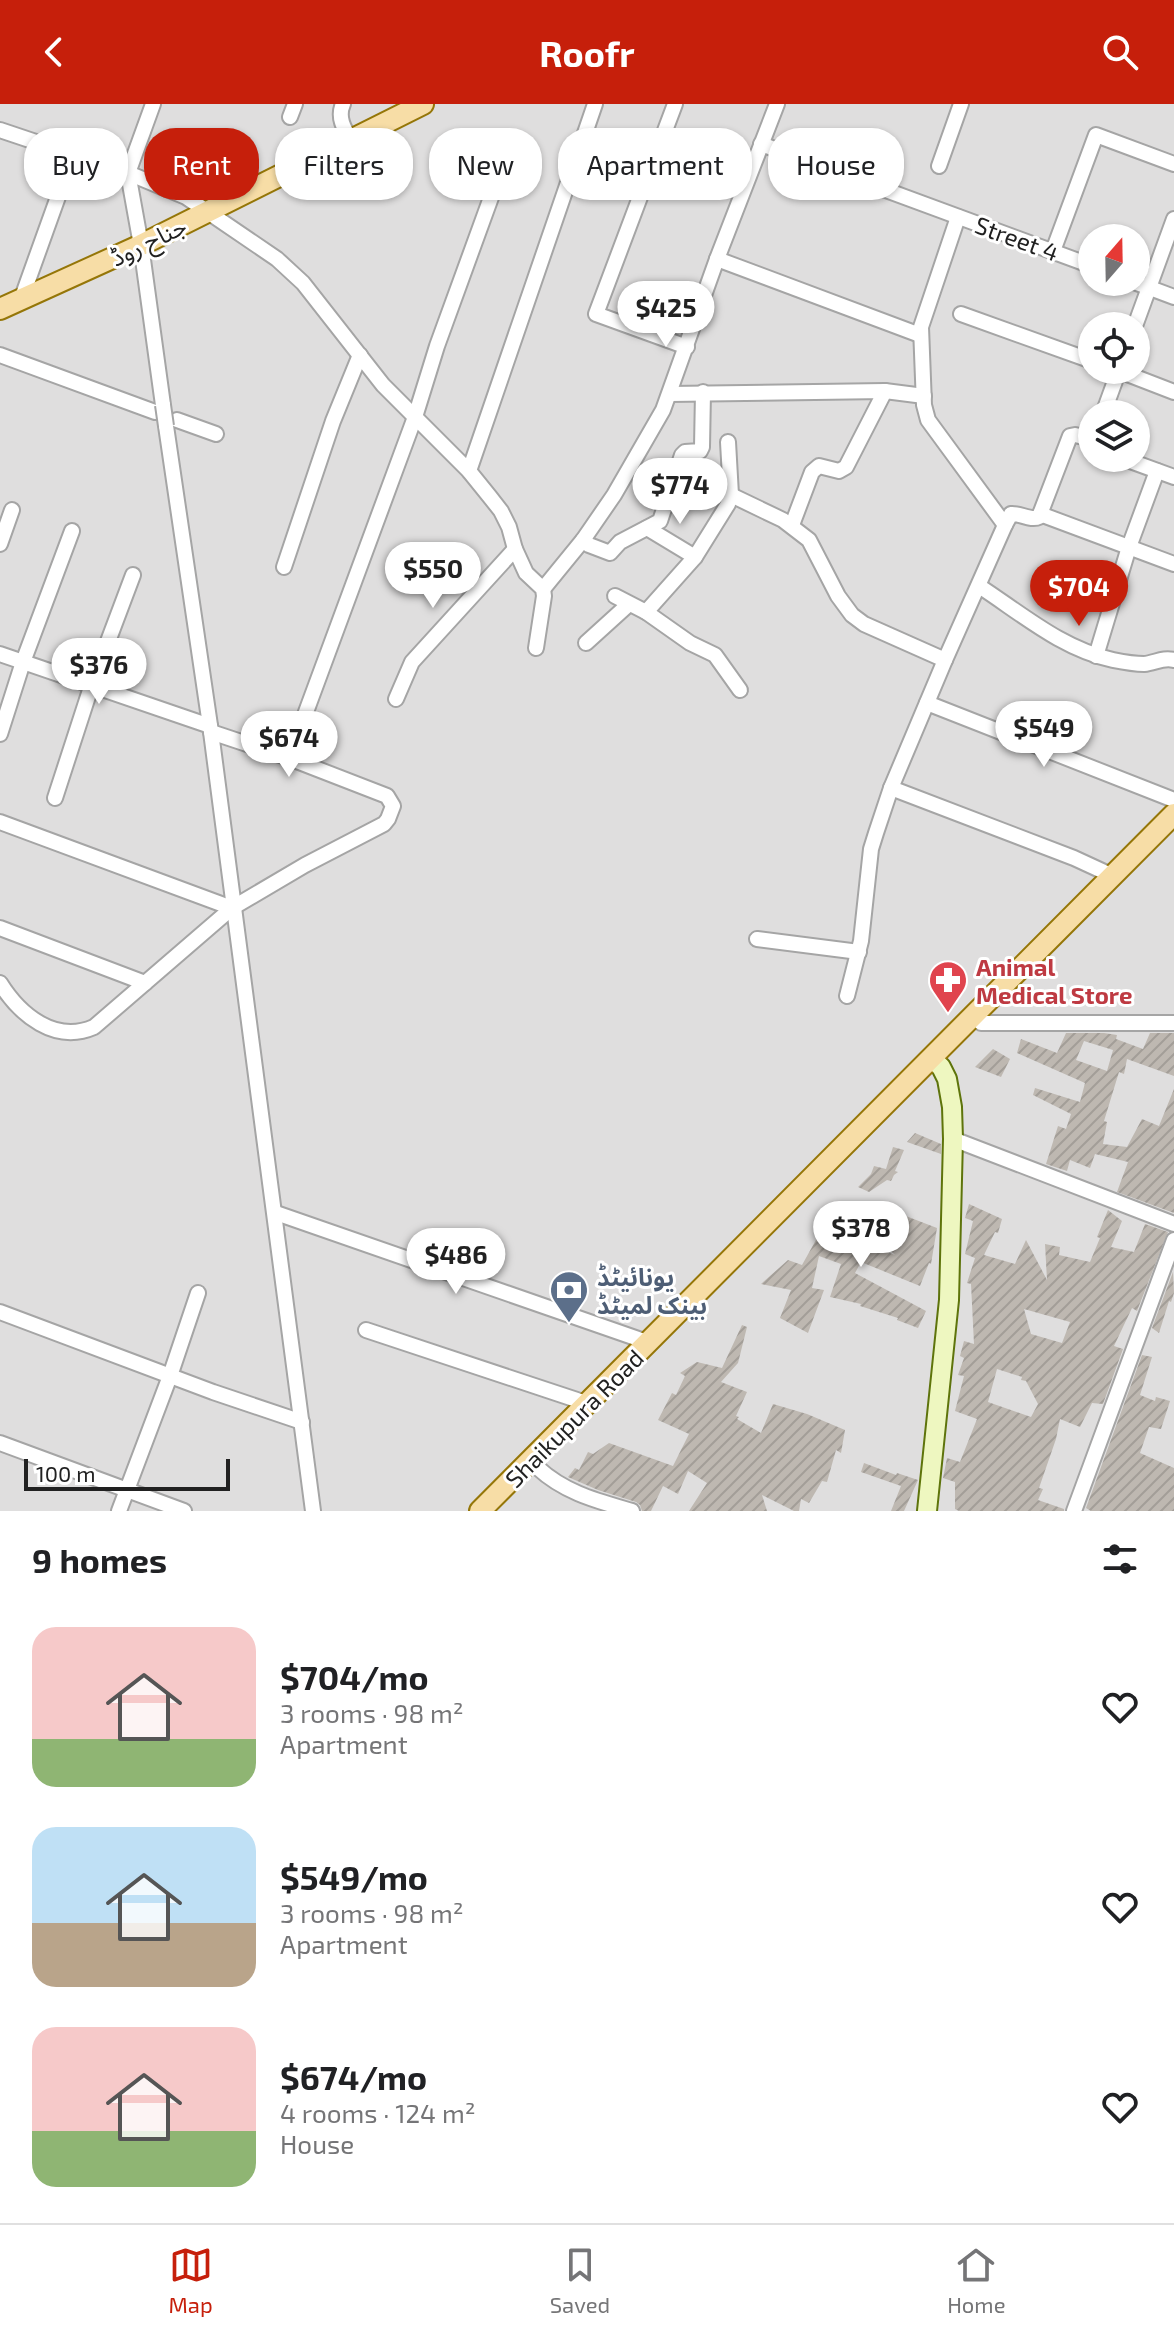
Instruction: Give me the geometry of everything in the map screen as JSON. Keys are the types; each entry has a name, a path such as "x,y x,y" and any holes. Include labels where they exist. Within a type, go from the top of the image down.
{"main road":[{"name":"جناح روڈ","path":"375,128 423,104"},
{"name":"جناح روڈ","path":"0,309 141,245 275,178"},
{"name":"Shaikupura Road","path":"496,1511 597,1412 1174,814"},
{"name":"Shaikupura Road","path":"480,1511 1174,831"}],"street":[{"path":"153,104 128,173 141,245 159,409"},
{"path":"343,104 343,128"},
{"path":"469,471 595,104"},
{"path":"675,104 596,314 687,347"},
{"path":"543,589 583,540 646,442 670,394 717,259 777,104"},
{"path":"939,166 961,104"},
{"path":"0,130 24,138"},
{"path":"1053,251 1096,135 1174,164"},
{"name":"Street 4","path":"761,144 1078,261"},
{"path":"128,173 186,197 277,259 332,318 383,385 469,471 501,511 526,573 543,589 536,648"},
{"path":"21,300 57,200"},
{"path":"289,758 415,417 437,346 490,200"},
{"path":"958,217 920,335 925,413 1005,525"},
{"path":"1150,285 1174,219"},
{"path":"717,259 920,335"},
{"path":"1150,288 1174,297"},
{"path":"961,314 1078,356"},
{"path":"0,355 159,409 171,423 313,1511"},
{"path":"284,567 333,421 360,355"},
{"path":"1150,383 1174,392"},
{"path":"670,394 885,391 924,396"},
{"path":"792,525 812,472 819,466 839,471 846,467 885,391"},
{"path":"583,540 610,553 620,542 660,521 682,455 700,451 702,447 703,392"},
{"path":"171,423 216,434"},
{"path":"847,996 859,952 871,849 891,788 1005,525 1011,514 1036,518 1040,514 1068,438 1072,434 1078,436"},
{"path":"646,612 695,557 723,513 731,495 728,442"},
{"path":"1150,468 1174,477"},
{"path":"1096,656 1129,547 1157,471"},
{"path":"671,493 731,495 792,525 809,540 838,596 852,615 864,624 945,660"},
{"path":"0,544 12,510"},
{"path":"1040,514 1174,564"},
{"path":"647,528 695,557"},
{"path":"0,734 72,531"},
{"path":"396,699 412,662 515,549"},
{"path":"55,798 92,684 133,575"},
{"path":"979,586 1065,642 1096,656 1144,664 1170,658 1174,660"},
{"path":"615,596 715,655 740,690"},
{"path":"586,643 629,604"},
{"path":"0,654 92,684 387,796 391,800 392,812 384,824 232,908 94,1027 80,1033 60,1032 43,1026 16,1006 0,983"},
{"path":"927,703 1174,800"},
{"path":"891,788 1113,876"},
{"path":"0,822 232,908"},
{"path":"0,928 145,983"},
{"path":"757,939 859,952"},
{"path":"981,1023 1174,1023"},
{"path":"927,1511 949,1300 953,1139 947,1079 936,1062"},
{"path":"953,1139 1174,1224"},
{"path":"276,1213 650,1343"},
{"path":"1074,1511 1174,1240"},
{"path":"119,1511 198,1293"},
{"path":"0,1312 302,1422"},
{"path":"366,1330 589,1404"},
{"path":"0,1443 184,1511"},
{"path":"538,1468 553,1482 577,1494 632,1511"}],"shaded area":[{"path":"0,104 1174,104 1174,1511 0,1511"}],"building":[{"path":"1066,1033 1117,1035 1116,1039 1143,1049 1150,1033 1174,1033 1174,1076 1127,1059 1124,1074 1119,1072 1104,1121 1107,1122 1103,1144 1127,1147 1142,1119 1159,1126 1174,1089 1174,1213 1117,1192 1128,1162 1095,1154 1090,1168 1070,1160 1067,1171 1046,1164 1058,1126 1066,1129 1071,1114 1033,1095 1035,1088 1080,1102 1085,1083 1017,1053 1021,1039 1057,1053","holes":["1084,1041 1113,1050 1107,1071 1076,1060"]},
{"path":"993,1049 1010,1059 1001,1077 975,1067"},
{"path":"915,1133 941,1144 941,1154 907,1142"},
{"path":"893,1147 904,1150 895,1171 898,1172 891,1181 887,1180 869,1192 858,1187 871,1174 874,1166 886,1169"},
{"path":"863,1204 882,1221 885,1208 937,1228 931,1264 920,1286 861,1262 855,1273 926,1311 918,1328 861,1304 830,1297 841,1264 819,1256 812,1288 824,1290 808,1333 780,1318 791,1290 761,1284 788,1260 802,1265 821,1231 824,1232 822,1241 829,1244 832,1229 895,1255 850,1211"},
{"path":"969,1204 1002,1219 998,1233 995,1232 984,1255 1015,1264 1026,1240 1047,1280 1045,1244 1060,1247 1059,1255 1090,1262 1108,1210 1122,1221 1111,1247 1134,1252 1145,1224 1168,1232 1137,1311 1132,1308 1114,1346 1123,1349 1103,1404 1092,1403 1080,1427 1060,1419 1038,1500 1064,1511 959,1511 955,1509 955,1482 943,1478 947,1458 960,1462 977,1419 955,1411 964,1376 958,1375 964,1358 960,1356 964,1341 974,1344 971,1284 967,1283 975,1258 965,1254 973,1221 965,1218","holes":["1024,1309 1070,1322 1062,1343 1031,1334","997,1369 1026,1381 1038,1404 1031,1417 988,1402"]},
{"path":"1173,1272 1174,1293 1159,1333 1152,1328"},
{"path":"742,1325 747,1327 738,1363 721,1382 747,1392 737,1419 761,1433 773,1404 845,1430 841,1453 836,1450 827,1482 822,1481 809,1503 801,1499 799,1511 794,1511 762,1495 767,1511 689,1511 707,1483 688,1471 678,1494 663,1486 651,1511 642,1511 636,1502 568,1477 575,1468 579,1470 588,1452 593,1454 609,1443 673,1466 689,1434 658,1420 685,1376 680,1373 697,1362 722,1368"},
{"path":"1142,1355 1152,1357 1140,1395 1155,1401 1156,1397 1170,1401 1161,1429 1149,1427 1140,1453 1174,1468 1174,1511 1091,1511 1086,1508"},
{"path":"864,1463 918,1480 904,1511 891,1511 901,1486 861,1472"}],"place":[{"name":"Animal Medical Store","path":"948,1014"},
{"name":"یونائیٹڈ بینک لمیٹڈ","path":"569,1324"}]}
